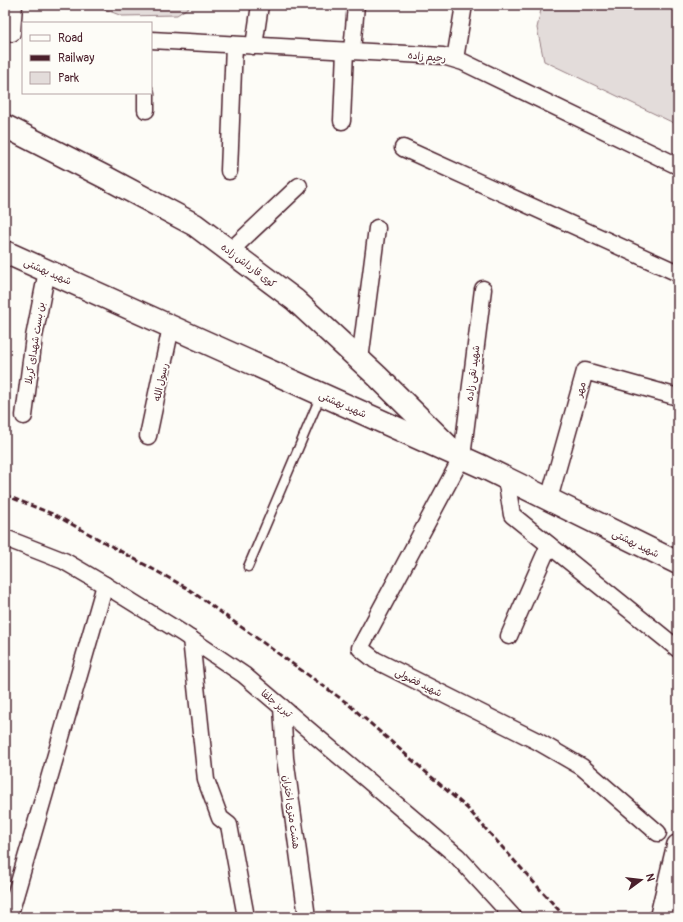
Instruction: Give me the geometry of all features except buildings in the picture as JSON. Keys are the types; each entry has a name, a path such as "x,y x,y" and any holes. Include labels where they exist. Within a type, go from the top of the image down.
{"street":[{"path":"13,33 14,5"},
{"path":"254,46 260,5"},
{"path":"342,121 348,51 356,5"},
{"path":"455,59 464,5"},
{"name":"رحیم زاده","path":"152,40 443,56 463,62 678,166"},
{"path":"229,171 234,45"},
{"path":"146,94 146,110"},
{"name":"کوی قارداش زاده","path":"5,126 196,225 294,300 360,360 459,456"},
{"path":"403,148 678,272"},
{"path":"230,251 299,186"},
{"path":"360,360 377,228"},
{"name":"شهید بهشتی","path":"5,252 459,456 678,563"},
{"name":"بن بست شهدای کربلا","path":"24,416 34,337 47,271"},
{"name":"شهید نقی زاده","path":"459,456 483,289"},
{"name":"رسول الله","path":"148,436 171,327"},
{"name":"مهر","path":"549,500 585,370 678,397"},
{"name":"شهید فضولی","path":"459,456 360,648 375,660 537,741 582,767 658,833"},
{"path":"506,478 512,515 678,649"},
{"name":"تبریز جلفا","path":"5,538 64,561 191,639 244,675 457,856 513,917"},
{"path":"509,636 549,545"},
{"path":"9,917 105,585"},
{"path":"191,639 206,780 220,818 229,825 246,917"},
{"name":"هشت متری اختران","path":"282,707 285,758 307,917"},
{"path":"661,917 678,846"}],"lane":[{"path":"248,568 321,394"}],"green space":[{"path":"94,5 192,5 177,15 122,16"},
{"path":"542,5 678,5 678,125 544,61 537,28"}],"railway":[{"path":"5,495 55,515 187,588 347,703 467,808 565,917"}]}
